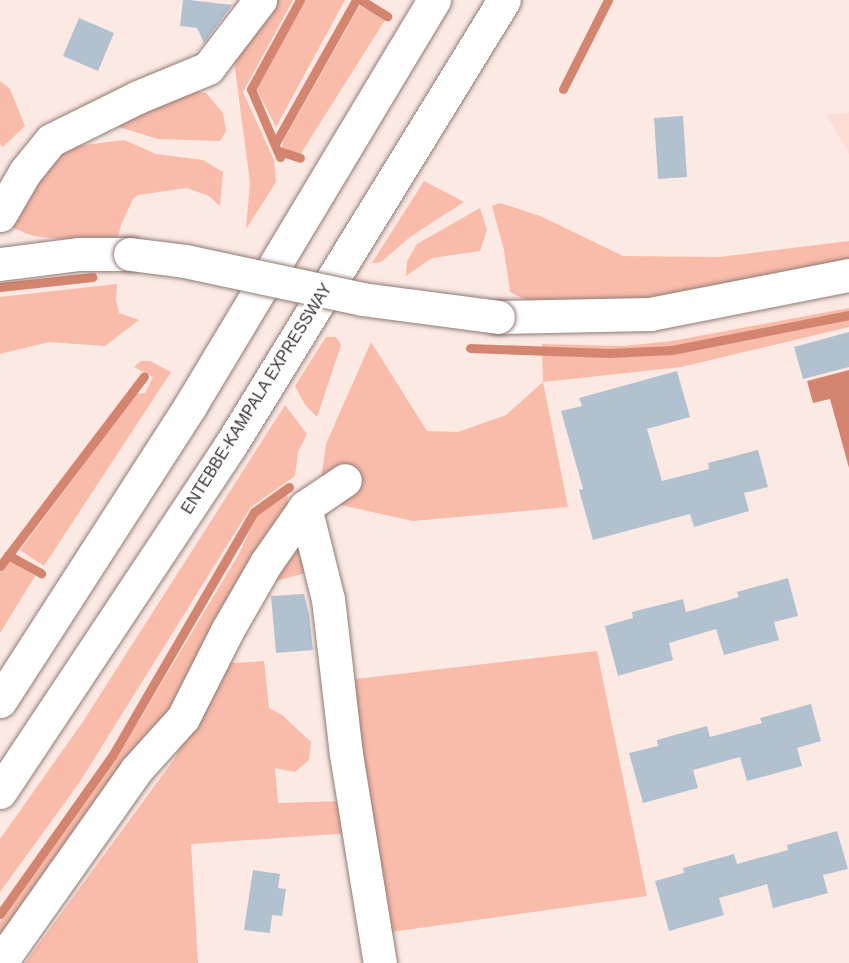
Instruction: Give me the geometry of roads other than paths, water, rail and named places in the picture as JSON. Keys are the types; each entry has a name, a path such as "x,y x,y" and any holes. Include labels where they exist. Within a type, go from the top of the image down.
{"main road":[{"path":"0,215 25,172 51,140 138,97 208,68 260,0"},
{"path":"0,701 190,406 434,0"},
{"name":"ENTEBBE-KAMPALA EXPRESSWAY","path":"0,792 230,446 504,0"},
{"path":"2,258 130,254 185,261 362,299 498,317 650,314 849,275"},
{"path":"0,963 136,770 183,718 228,629 266,562 305,507 345,480"},
{"path":"305,507 328,599 346,754 380,963"}],"waterway":[{"path":"280,157 251,89 300,0"},
{"path":"276,142 356,0"},
{"path":"361,0 387,16"},
{"path":"563,89 608,0"},
{"path":"279,151 300,158"},
{"path":"0,287 92,277"},
{"path":"470,348 609,353 672,350 849,315"},
{"path":"0,566 144,376"},
{"path":"0,914 112,756 254,512 289,487"},
{"path":"8,555 41,573"}]}
